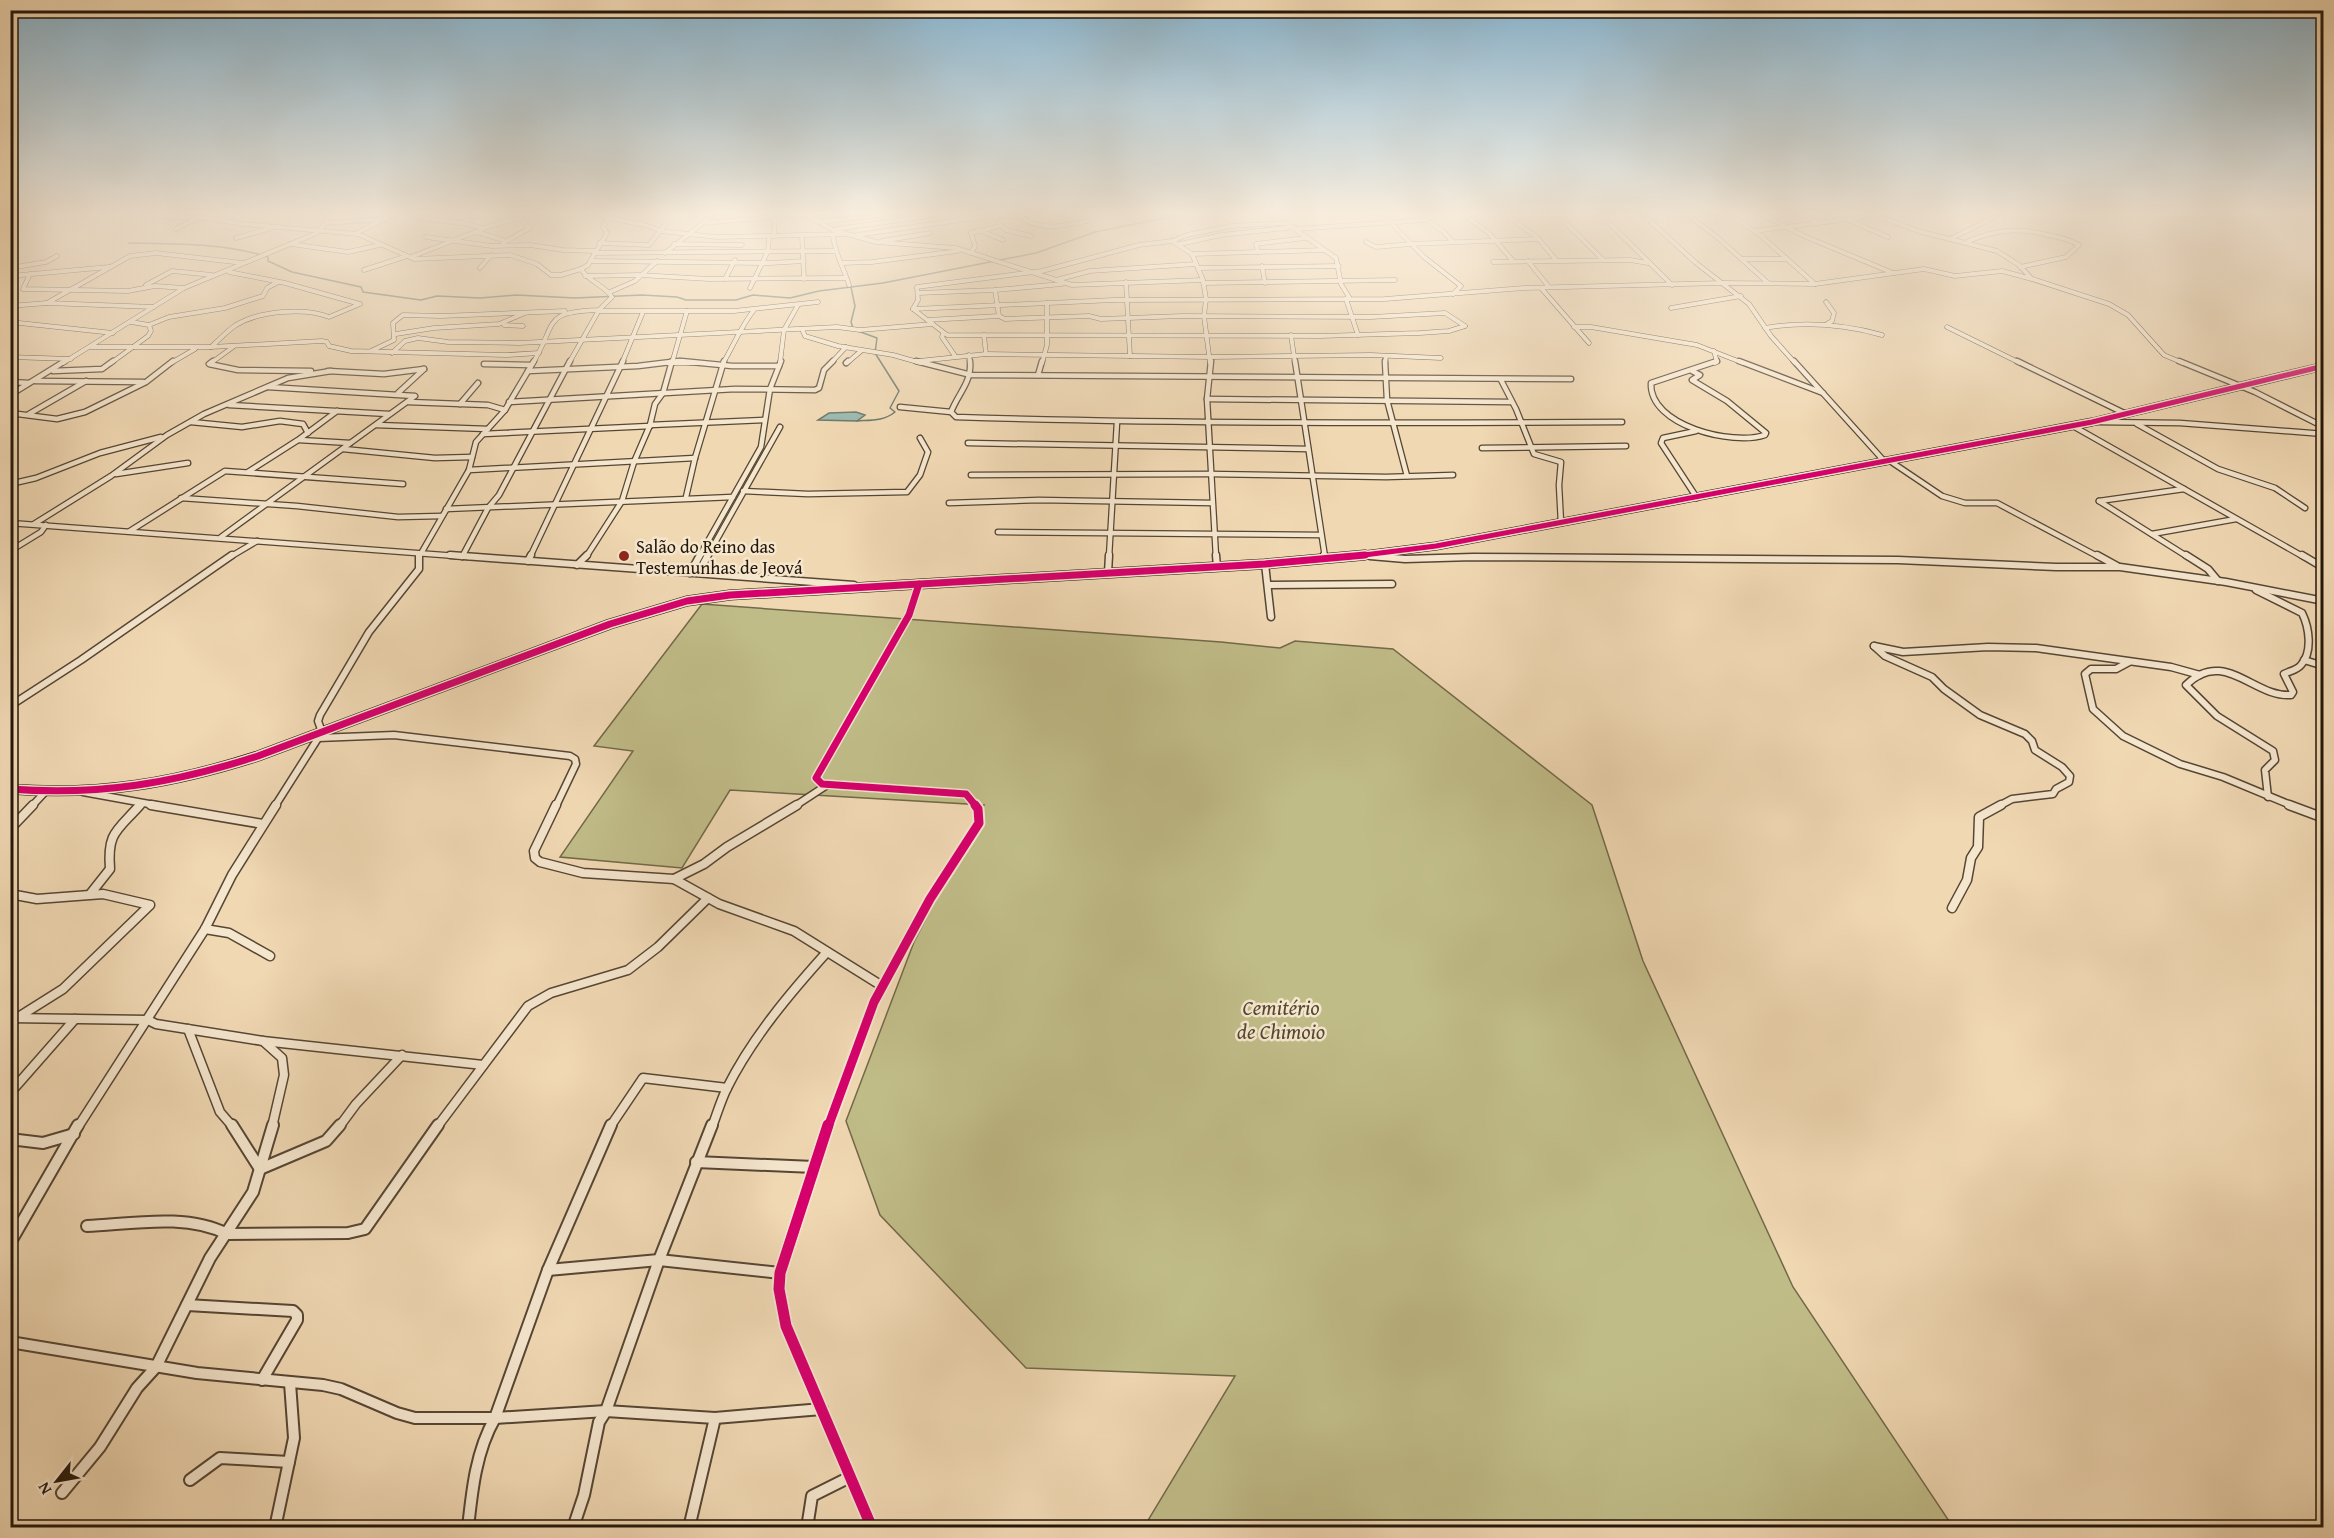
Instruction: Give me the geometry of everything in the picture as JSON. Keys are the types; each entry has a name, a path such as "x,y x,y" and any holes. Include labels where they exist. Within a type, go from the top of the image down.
{"street":[{"path":"26,283 23,289 128,291 141,288 184,288"},
{"path":"47,303 81,283"},
{"path":"141,288 151,283"},
{"path":"10,395 196,283"},
{"path":"131,322 149,325 174,316 243,303 263,296 267,288 277,283"},
{"path":"211,347 238,324 269,314 315,312 329,317 360,304 281,283"},
{"path":"462,557 488,508 499,495 567,368 570,357 578,349 599,311 612,297 610,292 592,283"},
{"path":"610,292 631,283"},
{"path":"750,288 751,283"},
{"path":"913,309 918,300 918,287 953,283"},
{"path":"918,292 995,290 1103,283"},
{"path":"1126,283 1129,300 1127,336 1130,356"},
{"path":"1203,283 1206,299 1204,316 1211,357 1207,399 1217,567"},
{"path":"1252,283 1283,283"},
{"path":"1341,283 1344,293 1349,297"},
{"path":"1453,294 1461,286 1457,283"},
{"path":"1546,283 1549,287"},
{"path":"1722,283 1741,296 1766,328 1888,461 1951,499 1959,502 1998,503 2120,567"},
{"path":"913,309 1129,300 1349,297 1385,299 1549,287 1732,283"},
{"path":"1786,283 1824,283"},
{"path":"2043,283 2116,307 2128,315 2164,355 2238,385 2324,427"},
{"path":"1541,288 1589,343"},
{"path":"995,290 999,316"},
{"path":"1671,308 1741,296"},
{"path":"1349,297 1346,299 1358,335"},
{"path":"368,352 392,342 396,334 393,323 403,315 754,310 818,302"},
{"path":"1826,302 1833,307 1835,315 1827,324"},
{"path":"10,306 47,303 156,307"},
{"path":"1038,375 1047,345 1047,303"},
{"path":"691,572 761,447 770,389 779,366 784,330 798,305"},
{"path":"968,316 988,306"},
{"path":"913,309 912,311 944,334 1046,337 1358,335 1445,331 1465,326 1445,313 1352,317 1204,316 1005,319 999,316 968,316 927,320"},
{"path":"686,498 722,364 735,344 738,332 754,310"},
{"path":"11,1240 92,1102 148,1020 205,929 232,875 320,735 318,721 320,715 369,632 419,569 419,554 469,470 476,442 505,410 539,353 549,326 557,316 569,311"},
{"path":"577,565 587,556 622,501 656,404 663,393 687,311"},
{"path":"501,324 528,312"},
{"path":"552,312 557,316"},
{"path":"528,561 573,464 608,396 643,312"},
{"path":"10,322 113,333"},
{"path":"396,334 434,328 501,324 523,326"},
{"path":"392,353 405,341 418,338 448,342 543,342 848,327 860,330 933,324"},
{"path":"51,371 100,370 135,347 150,333 149,325"},
{"path":"1766,328 1782,325 1849,325 1882,335"},
{"path":"1574,327 1591,327 1691,344 1826,394"},
{"path":"1947,327 2124,413"},
{"path":"802,329 808,337 971,375 1501,380 1571,378"},
{"path":"944,334 942,337 955,356"},
{"path":"984,335 986,354"},
{"path":"1292,335 1293,356 1324,559"},
{"path":"91,347 211,347 322,341 339,350 368,352 506,355 539,353"},
{"path":"234,346 209,364 238,370 384,374 424,369 398,393"},
{"path":"10,413 57,419 85,412 146,382 168,364 198,347"},
{"path":"509,402 716,390 818,389 824,370 846,347"},
{"path":"846,363 861,351"},
{"path":"1692,371 1700,375 1692,380 1727,401 1766,433 1760,438 1745,440 1698,431 1683,425 1656,402 1650,385 1655,381 1717,362 1714,351"},
{"path":"917,361 986,354 1441,358"},
{"path":"951,412 957,397 971,375 969,355"},
{"path":"10,359 18,357 71,359"},
{"path":"1386,357 1384,378 1386,400 1407,476"},
{"path":"528,371 673,363 779,366"},
{"path":"484,364 531,365"},
{"path":"10,789 83,792 182,779 320,735 610,624 669,605 730,595 1265,564 1368,555 1479,539 2073,426 2324,366"},
{"path":"34,524 111,476 167,435 189,422 288,378 331,371"},
{"path":"1501,380 1507,386 1511,402 1522,418 1521,423 1535,455 1561,462 1557,481 1560,490 1561,523"},
{"path":"29,414 86,381"},
{"path":"10,382 146,382"},
{"path":"460,404 477,383"},
{"path":"220,537 309,475 388,414 408,402 414,395 268,387"},
{"path":"1207,399 1511,402"},
{"path":"408,402 494,406 505,410"},
{"path":"226,405 388,414"},
{"path":"900,407 951,412"},
{"path":"248,472 298,440 337,411"},
{"path":"951,412 952,416 956,417 1117,422 1305,424 1622,422"},
{"path":"10,419 19,413"},
{"path":"483,434 764,420"},
{"path":"189,422 242,427 292,422 303,424 308,433"},
{"path":"1108,573 1112,473 1117,422"},
{"path":"2092,422 2180,423 2324,434"},
{"path":"2133,422 2170,440 2218,469 2274,488 2305,508"},
{"path":"376,425 488,429"},
{"path":"2073,426 2324,568"},
{"path":"691,572 702,566 780,427"},
{"path":"1697,498 1661,443 1664,438 1698,431"},
{"path":"10,484 46,474 100,453 167,435"},
{"path":"743,491 808,494 907,492 920,475 928,452 920,438"},
{"path":"298,440 350,443"},
{"path":"968,442 1308,449"},
{"path":"1482,448 1626,446"},
{"path":"343,449 435,458 472,457"},
{"path":"469,470 695,458"},
{"path":"111,476 129,471 188,463"},
{"path":"130,531 222,472 309,475 403,484"},
{"path":"971,474 1453,475"},
{"path":"2184,489 2099,501 2208,569 2218,581"},
{"path":"446,510 733,497"},
{"path":"181,498 398,517 442,516"},
{"path":"949,503 1040,500 1212,503"},
{"path":"2152,534 2236,519"},
{"path":"10,523 874,586"},
{"path":"10,551 40,532 46,525"},
{"path":"998,532 1321,535"},
{"path":"10,706 66,672 145,614 199,580 234,552 260,540"},
{"path":"1368,555 1405,559 1473,557 1928,560 2056,567 2120,567 2251,586 2324,601"},
{"path":"1265,564 1271,617"},
{"path":"872,1527 786,1326 779,1289 780,1273 814,1167 874,1002 930,899 979,823 978,809 966,794 822,784 816,778 842,736 879,664 916,605 919,584"},
{"path":"1268,585 1392,584"},
{"path":"2251,586 2305,617 2308,644 2304,660 2297,668 2284,674 2293,692 2287,697 2234,673 2217,671 2200,675 2188,682 2188,688 2230,726 2273,751 2275,760 2265,770 2267,783 2265,791 2268,797"},
{"path":"1952,908 1967,880 1971,858 1978,847 1979,817 2012,799 2053,794 2056,789 2069,782 2070,776 2067,771 2035,750 2032,741 2025,734 1980,715 1944,689 1932,677 1892,659 1873,646 1903,652 1988,646 2025,648 2088,654 2171,667 2200,675"},
{"path":"2304,660 2324,666"},
{"path":"2129,662 2116,669 2087,671 2085,674 2096,713 2123,736 2173,761 2223,777 2324,818"},
{"path":"320,735 394,735 570,756 575,759 576,764 534,851 535,858 540,862 584,873 674,879 746,915 794,931 882,986"},
{"path":"674,879 704,864 727,847 763,827 828,784"},
{"path":"10,829 46,791"},
{"path":"83,792 263,824"},
{"path":"91,893 110,869 108,847 111,838 141,804"},
{"path":"10,894 37,899 91,893 150,905 63,989 12,1020"},
{"path":"87,1226 180,1222 214,1227 227,1234 348,1233 365,1229 528,1006 535,1000 629,970 645,958 708,898"},
{"path":"205,929 229,933 270,956"},
{"path":"573,1527 584,1495 599,1422 606,1411 659,1260 727,1088 751,1048 796,987 827,951"},
{"path":"10,1093 75,1019"},
{"path":"12,1020 148,1020 156,1024 263,1041 483,1065"},
{"path":"188,1029 188,1035 200,1056 220,1112 237,1131 243,1145 260,1169"},
{"path":"62,1493 100,1447 137,1388 156,1367 210,1258 248,1203 277,1110 284,1065 278,1052 263,1041"},
{"path":"260,1169 326,1141 334,1134 356,1104 402,1055"},
{"path":"468,1527 473,1483 489,1428 495,1418 549,1270 608,1130 640,1080 648,1077 727,1088"},
{"path":"10,1140 43,1143 74,1134"},
{"path":"696,1162 814,1167"},
{"path":"549,1270 659,1260 780,1273"},
{"path":"187,1305 293,1311 297,1315 297,1320 262,1380"},
{"path":"10,1342 156,1367 341,1389 397,1413 415,1418 495,1418 606,1411 715,1418 822,1409"},
{"path":"275,1527 294,1438 290,1383"},
{"path":"689,1527 715,1418"},
{"path":"190,1480 220,1458 289,1462"},
{"path":"807,1527 812,1496 850,1476"}],"green space":[{"name":"Cemitério de Chimoio","path":"702,604 1280,648 1295,641 1393,649 1592,805 1643,961 1793,1287 1953,1527 1144,1527 1235,1376 1026,1368 880,1215 846,1121 914,942 984,805 730,790 682,868 560,857 633,751 594,746"}],"water":[{"path":"856,412 865,415 857,421 818,420 829,413"}],"waterway":[{"path":"342,283 361,287 363,292 421,300 437,296 480,298 516,295 575,298 642,295 677,297 686,300 736,300 753,295 790,298 851,287"},
{"path":"851,287 884,283"},
{"path":"851,287 855,306 851,322 853,328"},
{"path":"857,421 882,419 891,415 895,412 890,408 899,391 875,353 877,338 858,331"},
{"path":"10,1526 17,1528"}],"cycle path":[{"path":"10,789 63,792 103,791 148,785 214,769 258,756 610,624 687,601 730,595 1265,564 1368,555 1436,546 2092,422 2324,366"},
{"path":"872,1528 786,1326 779,1289 780,1273 827,1129 874,1002 930,899 979,823 978,809 966,794 822,784 816,778 880,663 904,625 914,605 919,584"}],"place":[{"name":"Salão do Reino das Testemunhas de Jeová","path":"624,556"}]}
